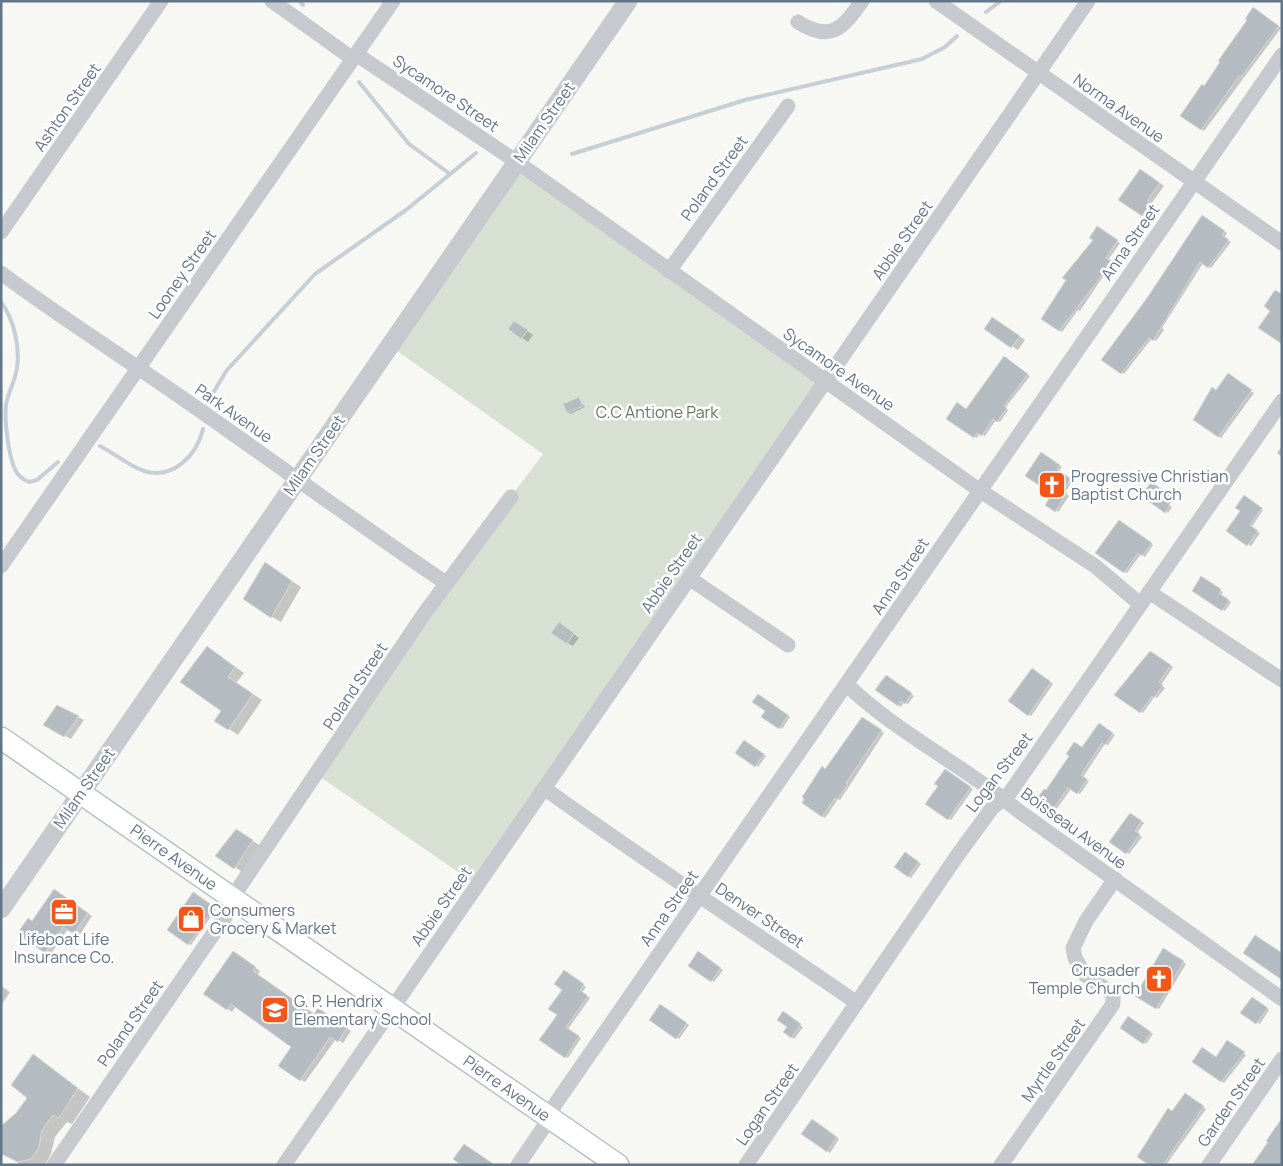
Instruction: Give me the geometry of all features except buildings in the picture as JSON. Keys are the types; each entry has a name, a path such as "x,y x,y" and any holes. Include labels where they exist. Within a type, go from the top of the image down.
{"main road":[{"name":"Pierre Avenue","path":"1,738 82,792 234,900 618,1165"}],"street":[{"name":"Ashton Street","path":"1,232 162,1"},
{"name":"Sycamore Street","path":"272,1 517,162"},
{"name":"Looney Street","path":"1,566 393,1"},
{"name":"Milam Street","path":"1,909 628,1"},
{"path":"798,22 817,31 837,30 846,24 862,1"},
{"name":"Norma Avenue","path":"936,1 1282,243"},
{"name":"Abbie Street","path":"284,1165 1088,1"},
{"name":"Anna Street","path":"518,1165 700,895 1282,55"},
{"name":"Poland Street","path":"669,271 788,106"},
{"name":"Sycamore Avenue","path":"517,162 979,490 1145,598 1282,680"},
{"name":"Park Avenue","path":"1,273 137,370 233,433 297,481 446,583"},
{"name":"Logan Street","path":"746,1165 957,856 992,808 1009,794 1282,401"},
{"name":"Poland Street","path":"54,1165 446,583 511,497"},
{"path":"689,578 788,645"},
{"name":"Boisseau Avenue","path":"846,684 876,710 963,771 989,786 1002,798 1282,999"},
{"name":"Denver Street","path":"544,788 644,861 700,895 857,1003"},
{"name":"Myrtle Street","path":"1001,1165 1113,1004 1113,994 1086,975 1075,958 1073,948 1086,921 1115,879"},
{"name":"Garden Street","path":"1209,1165 1282,1059"}],"green space":[{"name":"C.C Antione Park","path":"517,162 826,381 477,885 316,774 446,583 543,454 390,346"}],"waterway":[{"path":"300,1 303,5"},
{"path":"986,12 1001,1"},
{"path":"572,154 745,100 922,59 945,47 957,36"},
{"path":"359,82 409,144 450,174"},
{"path":"210,398 227,370 315,274 406,210 476,153"},
{"path":"1,302 13,325 18,351 15,378 6,405 6,430 14,467 17,473 29,482 37,480 58,462"},
{"path":"100,446 138,469 155,473 165,472 174,469 189,456 200,439 203,429"}],"place":[{"name":"Progressive Christian Baptist Church","path":"1052,485"},
{"name":"Lifeboat Life Insurance Co.","path":"64,912"},
{"name":"Consumers Grocery & Market","path":"191,919"},
{"name":"Crusader Temple Church","path":"1159,979"},
{"name":"G. P. Hendrix Elementary School","path":"275,1010"}]}
